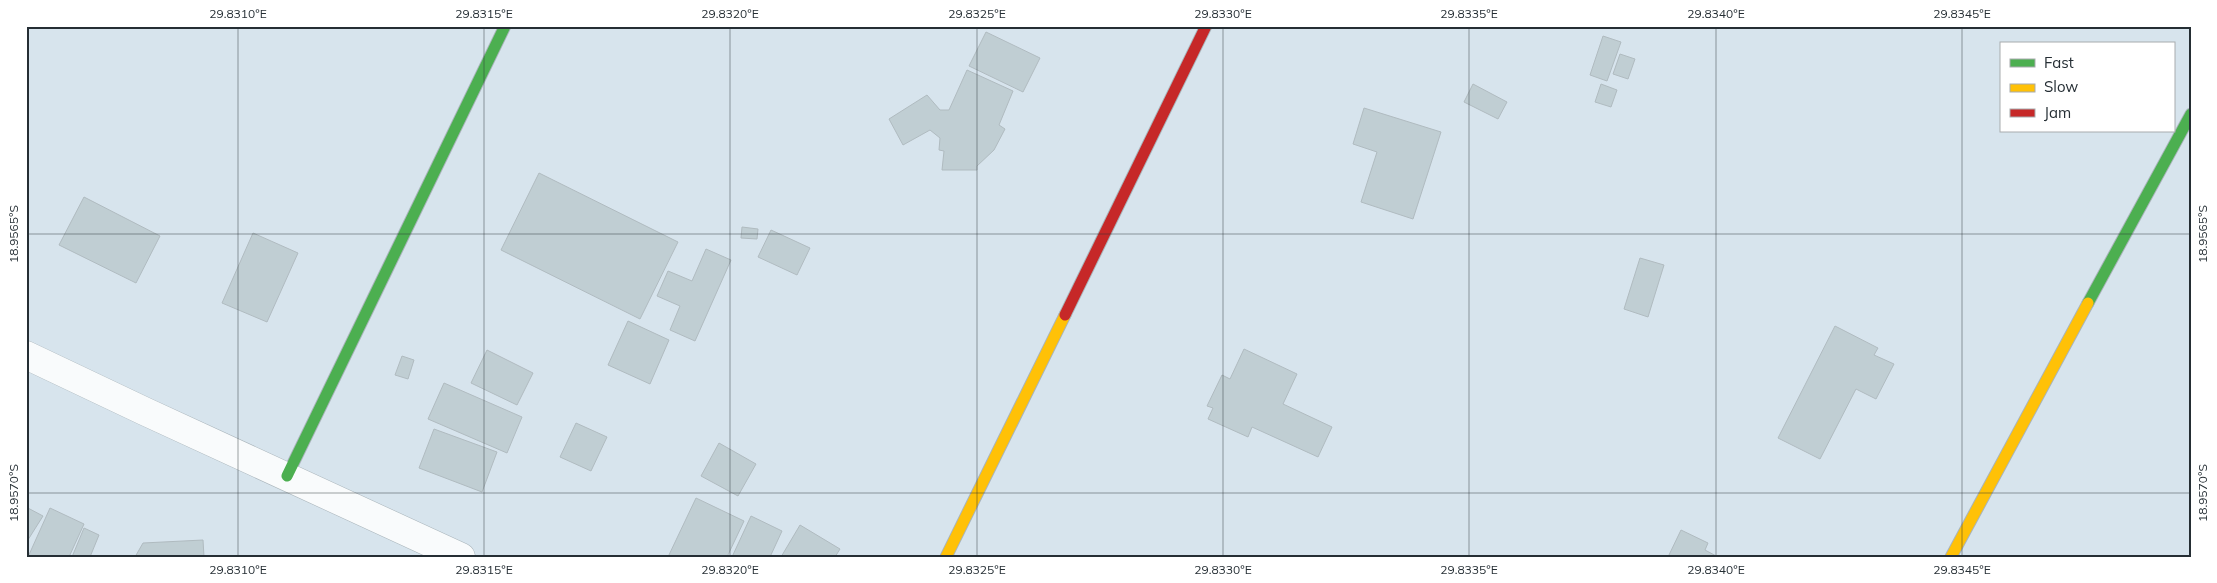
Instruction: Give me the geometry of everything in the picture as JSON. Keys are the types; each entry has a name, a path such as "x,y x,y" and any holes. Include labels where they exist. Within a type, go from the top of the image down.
{"street":[{"path":"287,476 505,26"},
{"path":"946,557 1206,26"},
{"path":"1951,557 2191,114"},
{"path":"26,355 461,557"}],"building":[{"path":"986,32 1040,58 1023,92 969,66"},
{"path":"1603,36 1621,42 1607,81 1590,75"},
{"path":"1620,54 1635,59 1628,79 1613,74"},
{"path":"967,70 1013,91 999,125 1005,129 994,150 977,166 977,170 942,170 944,151 939,150 940,138 930,130 903,145 889,119 927,95 940,110 949,110"},
{"path":"1473,84 1507,102 1498,119 1464,102"},
{"path":"1601,84 1617,90 1611,107 1595,102"},
{"path":"1364,108 1441,132 1413,219 1361,202 1377,152 1353,144"},
{"path":"539,173 678,242 640,319 501,250"},
{"path":"84,197 160,236 136,283 59,245"},
{"path":"742,227 758,229 757,239 741,238"},
{"path":"771,230 810,248 797,275 758,257"},
{"path":"253,233 298,253 267,322 222,303"},
{"path":"706,249 731,260 695,341 670,330 680,306 657,296 668,271 692,281"},
{"path":"1640,258 1664,265 1648,317 1624,309"},
{"path":"628,321 669,340 650,384 608,365"},
{"path":"1835,326 1878,348 1874,355 1894,364 1876,399 1856,389 1820,459 1778,438"},
{"path":"1244,349 1297,374 1283,404 1332,427 1318,457 1252,427 1248,437 1208,419 1213,408 1207,406 1222,375 1230,379"},
{"path":"487,350 533,373 517,405 471,383"},
{"path":"402,356 414,360 408,379 395,375"},
{"path":"444,383 522,417 507,453 428,419"},
{"path":"576,423 607,437 591,471 560,457"},
{"path":"434,429 497,452 482,492 419,468"},
{"path":"719,443 756,464 738,496 701,476"},
{"path":"696,498 744,521 727,557 668,557"},
{"path":"26,507 43,516 26,543"},
{"path":"50,508 84,524 69,557 28,557"},
{"path":"751,516 782,531 770,557 732,557"},
{"path":"800,525 840,549 835,557 781,557"},
{"path":"84,528 99,535 90,557 72,557"},
{"path":"1681,530 1708,543 1705,550 1718,557 1668,557"},
{"path":"203,540 204,557 135,557 143,543"}],"traffic: fast":[{"path":"287,476 505,26"},
{"path":"2088,303 2191,114"}],"traffic: slow":[{"path":"1951,557 2088,303"},
{"path":"946,557 1065,315"}],"traffic: jam":[{"path":"1065,315 1206,26"}]}
